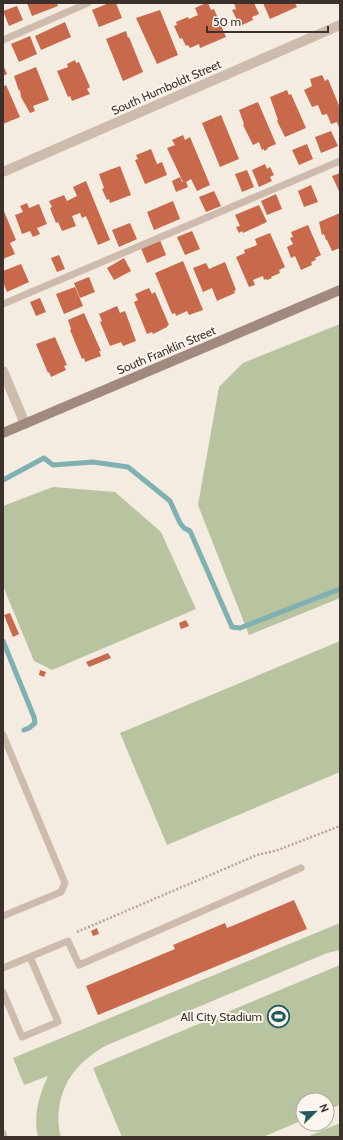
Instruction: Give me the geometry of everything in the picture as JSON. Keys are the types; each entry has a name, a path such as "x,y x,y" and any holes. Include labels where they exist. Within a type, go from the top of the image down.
{"street":[{"name":"South Humboldt Street","path":"3,172 340,25"},
{"name":"South Franklin Street","path":"3,433 340,290"},
{"path":"3,371 25,424"}],"lane":[{"path":"3,40 88,3"},
{"path":"3,304 340,161"},
{"path":"3,735 65,883 61,892 3,916"},
{"path":"3,968 68,941 79,965 301,868"},
{"path":"3,992 22,1037 58,1022 30,957"},
{"path":"3,1133 4,1137"}],"path":[{"path":"77,932 257,855 278,850 340,826"}],"green space":[{"path":"340,324 340,598 249,635 198,505 219,387 243,363"},
{"path":"53,487 115,492 161,532 196,609 52,670 34,661 3,586 3,506"},
{"path":"340,641 340,772 167,845 120,733"},
{"path":"340,923 340,950 327,953 105,1046 96,1052 74,1072 64,1089 58,1119 61,1137 38,1137 36,1121 38,1106 48,1076 24,1085 13,1058"},
{"name":"All City Stadium","path":"340,965 340,1105 335,1107 335,1092 295,1092 295,1123 263,1137 122,1137 93,1068"},
{"path":"340,1123 340,1137 307,1137 319,1132 335,1132 335,1125"}],"building":[{"path":"27,3 57,3 58,6 32,16"},
{"path":"109,3 116,3 122,18 99,27 92,10"},
{"path":"208,3 211,10 214,9 226,37 200,48 199,44 190,48 188,45 186,46 182,38 180,39 174,26 177,25 176,22 198,15 195,8"},
{"path":"234,3 254,3 259,14 252,17 253,20 240,26 232,10 236,9"},
{"path":"263,3 295,3 297,7 270,19"},
{"path":"17,6 23,20 9,26 3,11"},
{"path":"160,10 178,55 157,64 136,18"},
{"path":"65,22 71,37 41,50 35,36"},
{"path":"126,31 143,72 123,81 106,39"},
{"path":"30,36 37,54 19,62 11,44"},
{"path":"75,60 76,63 79,62 90,87 87,89 90,94 72,101 70,96 68,97 57,71 68,67 67,64"},
{"path":"3,65 7,74 3,76"},
{"path":"36,67 49,100 33,106 35,111 30,113 21,97 20,90 19,91 14,76"},
{"path":"322,75 325,81 328,79 340,108 340,130 337,122 331,124 327,114 322,115 318,105 312,107 304,90 312,86 310,79"},
{"path":"6,85 20,117 3,124 3,87"},
{"path":"287,90 289,95 291,94 306,128 285,137 277,121 278,120 270,97"},
{"path":"258,102 276,144 264,151 264,149 262,150 259,142 253,145 243,125 244,124 239,110"},
{"path":"221,115 239,159 220,167 202,123"},
{"path":"331,131 338,146 321,153 315,137"},
{"path":"183,135 185,140 190,137 210,185 197,191 191,179 186,182 188,187 176,192 172,181 180,177 183,182 167,148 175,145 172,140"},
{"path":"307,144 313,159 299,165 292,150"},
{"path":"151,149 157,164 162,162 167,175 145,184 135,160 138,159 136,155"},
{"path":"265,164 267,169 270,167 274,175 270,177 272,181 259,187 252,170"},
{"path":"120,166 131,195 110,203 102,189 104,188 99,174"},
{"path":"247,170 254,187 242,192 235,174"},
{"path":"340,173 340,190 339,191 332,176"},
{"path":"86,181 110,240 98,245 86,216 82,218 80,213 72,216 76,226 62,231 58,222 56,223 50,208 52,207 49,201 64,195 67,201 77,196 73,187"},
{"path":"311,185 318,202 304,207 298,191"},
{"path":"214,191 221,206 206,212 199,197"},
{"path":"276,194 282,209 267,215 261,201"},
{"path":"173,201 180,219 154,230 147,212"},
{"path":"27,203 29,208 39,204 47,224 37,228 40,234 33,237 30,231 22,234 15,215 23,212 20,206"},
{"path":"259,205 267,222 243,233 242,231 239,233 236,227 240,226 235,215"},
{"path":"3,209 16,240 10,243 15,254 3,259"},
{"path":"340,213 340,248 332,251 324,234 322,235 319,222"},
{"path":"130,223 137,239 119,247 112,230"},
{"path":"308,225 321,255 315,258 316,260 311,262 312,265 301,270 295,256 291,258 287,247 293,244 290,238 293,237 291,232"},
{"path":"192,231 200,249 185,255 177,237"},
{"path":"270,233 285,267 279,270 280,273 271,277 272,278 264,280 263,276 253,280 255,285 249,287 236,257 245,253 244,250 257,245 255,239"},
{"path":"160,240 166,255 147,263 141,248"},
{"path":"59,255 65,269 57,272 51,258"},
{"path":"124,258 131,271 114,280 107,268"},
{"path":"183,261 203,310 189,315 187,311 176,316 175,313 172,314 155,273"},
{"path":"225,262 236,290 234,291 235,293 217,301 212,288 203,292 193,268 206,263 209,269"},
{"path":"21,264 29,282 7,292 3,282 3,271"},
{"path":"89,277 95,292 80,298 74,283"},
{"path":"75,287 83,306 64,314 56,294"},
{"path":"149,288 152,294 155,292 169,325 153,334 152,332 147,334 134,302 138,300 135,294"},
{"path":"40,298 46,312 36,316 30,302"},
{"path":"117,306 120,313 125,311 136,341 123,346 121,342 110,346 100,322 102,321 99,314"},
{"path":"84,313 101,351 99,351 101,356 85,362 84,358 82,359 70,330 68,320"},
{"path":"55,337 67,365 64,366 66,370 51,377 36,344"},
{"path":"10,613 19,634 13,637 4,615"},
{"path":"186,620 189,626 181,629 179,623"},
{"path":"108,653 111,658 89,667 86,662"},
{"path":"40,670 46,672 44,677 39,675"},
{"path":"294,900 307,929 98,1015 86,986 175,949 173,945 225,923 227,928"},
{"path":"97,928 99,934 93,936 91,931"}],"waterway":[{"path":"3,480 44,458 53,465 93,462 128,467 170,501 180,523 184,528 190,531 232,627 240,628 340,589"},
{"path":"3,641 34,717 35,723 24,730"}],"place":[{"name":"All City Stadium","path":"278,1016"}]}
